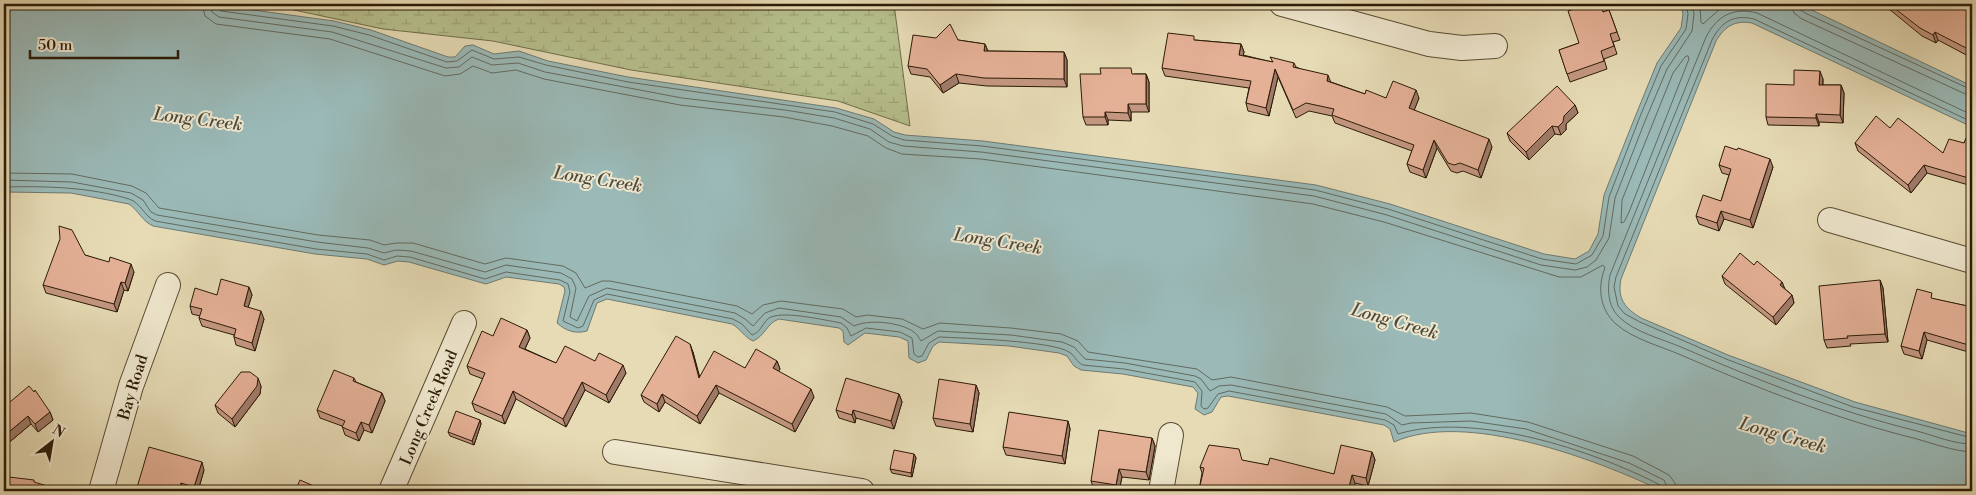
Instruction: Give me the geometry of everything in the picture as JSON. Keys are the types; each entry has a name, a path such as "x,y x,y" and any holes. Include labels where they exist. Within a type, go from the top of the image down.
{"street":[{"path":"1282,4 1429,44 1462,48 1495,46"},
{"path":"1830,220 1972,260"},
{"name":"Bay Road","path":"101,491 131,386 168,285"},
{"name":"Long Creek Road","path":"392,491 464,323"},
{"path":"1161,491 1171,435"},
{"path":"615,452 830,488 862,491"}],"green space":[{"path":"266,4 894,4 910,126 838,101 631,70 493,41 383,29"}],"water":[{"name":"Long Creek","path":"4,4 209,4 334,21 371,30 448,57 455,57 465,46 473,45 494,54 519,51 548,61 628,77 836,108 874,119 894,132 905,135 983,141 1316,185 1390,204 1544,254 1575,259 1589,251 1598,234 1604,195 1635,117 1657,63 1681,28 1683,14 1681,4 1799,4 1972,86 1972,127 1752,23 1740,22 1731,25 1723,31 1716,41 1621,279 1621,297 1627,307 1641,318 1728,355 1855,402 1972,434 1972,491 1662,491 1602,465 1567,453 1530,442 1493,435 1457,432 1423,434 1394,442 1390,429 1384,425 1228,396 1221,397 1212,412 1204,415 1195,409 1198,393 1193,387 1123,374 1081,370 1074,366 1067,356 1059,353 1009,346 939,342 933,346 926,360 918,363 909,358 908,341 899,337 865,333 848,345 844,342 843,331 839,328 779,319 753,341 732,324 607,299 597,303 587,331 575,332 567,330 557,323 565,291 564,287 559,284 506,277 486,284 409,262 398,261 384,265 367,259 315,254 153,226 129,204 71,193 4,192"}],"building":[{"path":"1589,4 1600,4 1603,12 1609,10 1617,32 1610,34 1614,46 1601,51 1604,61 1567,74 1559,50 1579,43 1568,11"},
{"path":"1889,4 1972,4 1972,51 1935,32 1933,35 1920,28"},
{"path":"950,24 958,40 985,44 984,51 1064,52 1064,79 984,78 956,74 940,85 927,69 908,66 913,35 936,38"},
{"path":"1168,33 1194,36 1194,40 1241,44 1239,55 1273,62 1270,57 1294,63 1293,67 1328,75 1327,81 1365,94 1366,90 1386,98 1393,81 1416,90 1409,108 1489,139 1478,170 1460,163 1454,165 1448,163 1434,140 1423,170 1407,164 1414,145 1332,115 1334,109 1306,103 1293,110 1275,69 1266,108 1246,103 1251,81 1162,68"},
{"path":"1100,68 1131,68 1132,74 1146,74 1146,104 1128,104 1128,113 1105,112 1105,117 1083,117 1080,74 1101,74"},
{"path":"1794,70 1820,71 1819,85 1841,85 1840,115 1816,114 1816,118 1766,117 1766,84 1794,85"},
{"path":"1557,86 1575,105 1564,116 1563,122 1558,127 1552,126 1526,152 1507,133"},
{"path":"1876,116 1890,128 1898,118 1943,153 1949,139 1964,143 1966,138 1972,139 1972,179 1924,165 1908,185 1855,143"},
{"path":"1725,146 1737,150 1738,148 1770,159 1750,220 1721,211 1717,223 1696,216 1703,195 1721,201 1731,169 1719,165"},
{"path":"1972,188 1972,201 1969,200"},
{"path":"59,226 72,230 85,255 109,262 110,257 131,264 125,283 121,282 114,304 43,285 60,239"},
{"path":"1740,253 1754,265 1757,261 1782,282 1780,285 1792,295 1773,317 1722,276"},
{"path":"221,279 249,287 244,306 261,311 252,343 234,337 236,329 199,318 202,309 190,306 195,288 217,295"},
{"path":"1880,280 1885,334 1847,336 1848,338 1824,340 1819,286"},
{"path":"1917,289 1932,293 1931,298 1972,307 1972,346 1924,332 1919,351 1901,346"},
{"path":"501,318 527,330 519,347 556,363 565,346 595,361 599,353 623,365 606,395 582,382 563,419 513,391 502,416 472,403 485,373 467,366 482,331 493,336"},
{"path":"676,336 690,344 699,378 714,351 745,368 756,349 777,361 773,368 811,389 792,424 716,385 697,416 662,394 657,404 641,395"},
{"path":"334,370 354,378 353,381 382,393 369,425 361,422 356,433 342,427 345,421 317,410"},
{"path":"241,372 250,372 258,378 257,386 232,419 215,405"},
{"path":"846,378 899,394 891,421 853,410 852,415 836,410"},
{"path":"939,379 976,385 970,424 933,418"},
{"path":"29,386 34,392 35,390 50,412 35,424 28,416 4,436 4,407"},
{"path":"456,411 480,420 472,441 448,432"},
{"path":"1009,412 1068,421 1062,456 1003,447"},
{"path":"1099,430 1152,438 1146,472 1119,469 1116,485 1091,481"},
{"path":"1209,445 1239,449 1242,460 1268,465 1270,458 1334,474 1341,445 1372,452 1366,478 1352,475 1348,491 1202,491 1199,490 1204,468 1200,467"},
{"path":"149,447 202,462 194,487 181,483 179,491 136,491"},
{"path":"894,450 914,454 911,473 890,469"},
{"path":"9,477 34,480 34,482 54,488 53,491 4,491"},
{"path":"300,480 323,490 323,491 295,491"}]}
